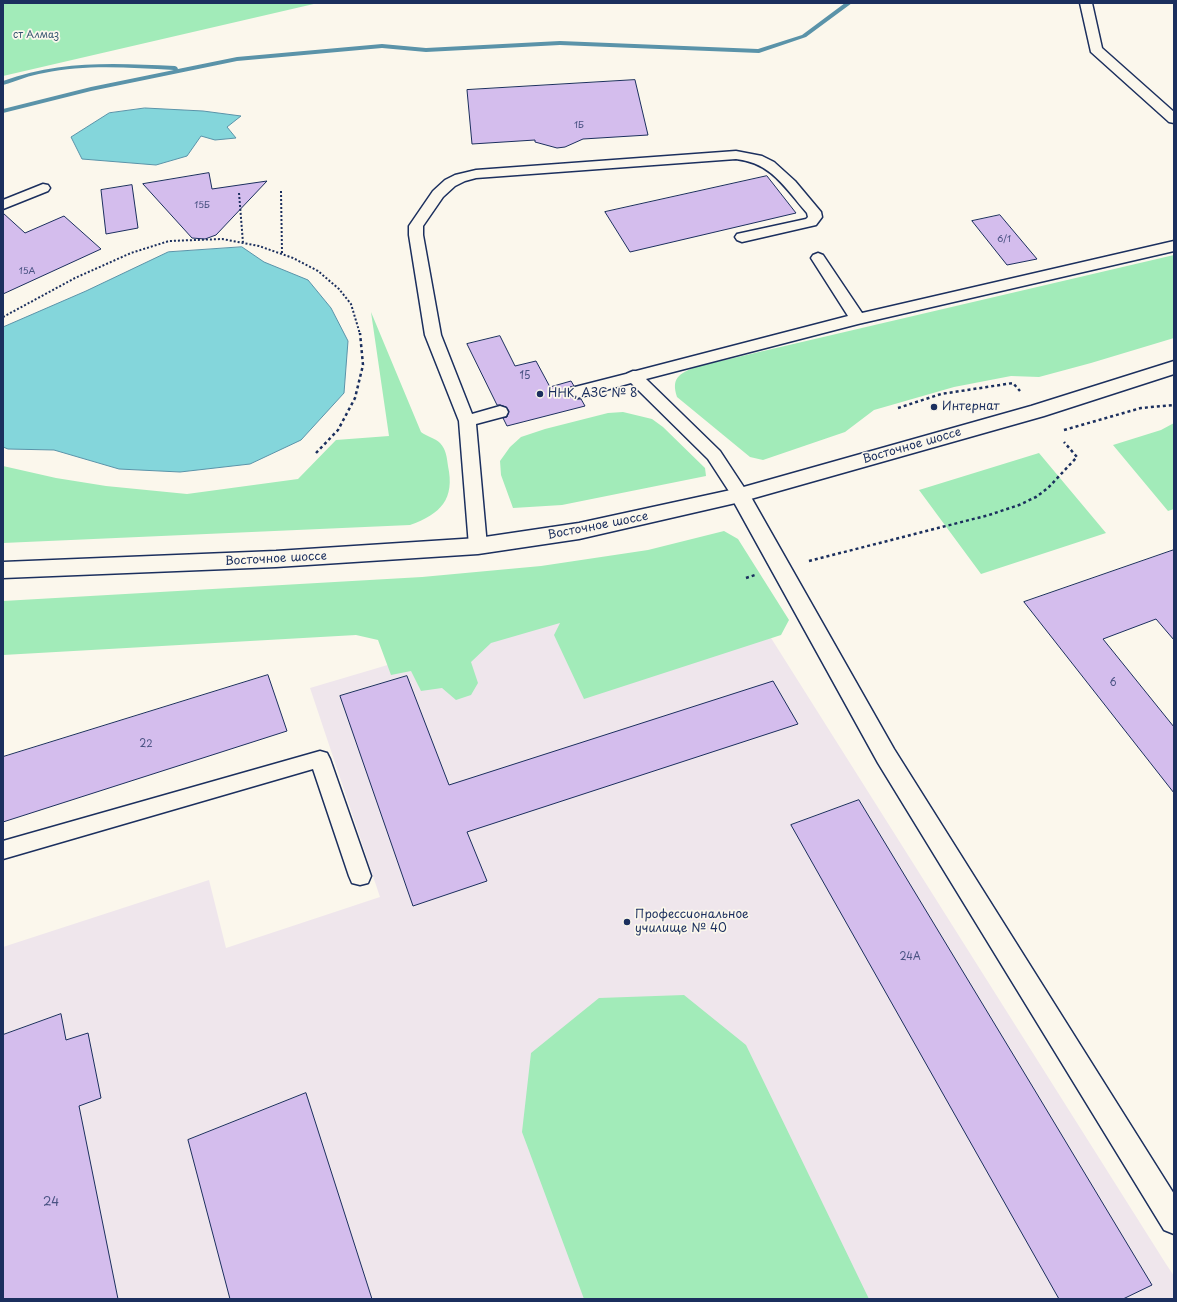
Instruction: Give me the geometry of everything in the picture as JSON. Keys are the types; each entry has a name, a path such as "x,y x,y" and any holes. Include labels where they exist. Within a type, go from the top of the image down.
{"main road":[{"name":"Восточное шоссе","path":"3,570 276,560 478,546 579,531 740,495 1037,411 1174,367"},
{"path":"740,495 886,756 1174,1220"}],"lane":[{"path":"1086,3 1096,50 1174,119"},
{"path":"478,546 467,421 433,335 416,236 416,226 438,194 450,183 476,174 736,155 751,157 763,161 774,168 814,212 815,217 811,222 742,237"},
{"path":"3,205 43,188"},
{"path":"577,392 633,376 858,319 1174,246"},
{"path":"818,258 858,319"},
{"path":"633,376 714,455 740,495"},
{"path":"467,421 500,412"},
{"path":"3,850 320,759 360,876"}],"path":[{"path":"281,191 282,254"},
{"path":"239,193 243,243"},
{"path":"3,316 14,312 75,278 131,254 169,241 222,239 259,246 282,254 318,271 339,288 351,304 360,333 363,365 356,398 338,430 316,453"},
{"path":"898,408 941,394 1013,383"},
{"path":"1063,430 1141,408 1174,405"},
{"path":"746,578 1016,507 1037,496 1064,474 1077,457 1064,442"}],"shaded area":[{"name":"Профессиональное училище № 40","path":"725,565 1174,1276 1174,1299 3,1299 3,947 209,880 226,948 380,897 310,688"}],"green space":[{"name":"ст Алмаз","path":"3,3 318,3 3,76"},
{"path":"1174,255 1174,338 1039,377 1011,376 954,387 874,410 845,432 763,460 750,457 677,397 675,391 675,385 678,378 685,372 695,367"},
{"path":"371,312 421,432 440,443 446,454 450,478 447,496 443,504 430,516 410,525 3,543 3,466 56,478 106,486 187,494 298,479 336,440 389,436"},
{"path":"623,412 652,419 663,427 705,468 706,476 562,505 513,508 501,475 500,461 510,447 521,437 545,429 608,413"},
{"path":"1174,423 1174,509 1168,511 1113,445 1161,430"},
{"path":"1039,453 1106,533 981,574 919,490"},
{"path":"724,531 738,539 789,620 781,635 584,699 554,635 560,623 491,643 471,662 478,683 471,695 456,700 442,688 421,691 411,671 391,675 378,640 356,635 3,655 3,601 422,577 541,566 648,550"},
{"path":"684,995 746,1045 869,1299 584,1299 522,1132 531,1053 599,998"}],"water":[{"path":"145,108 203,111 241,116 227,127 236,138 215,140 201,136 187,156 156,165 82,159 71,137 109,113"},
{"path":"242,247 264,262 308,280 331,308 348,341 344,393 301,440 250,464 180,472 119,469 54,450 8,449 3,447 3,327 86,291 168,252"}],"building":[{"path":"635,80 648,135 583,139 565,147 557,148 535,142 535,140 472,144 467,90"},
{"path":"209,173 212,189 267,181 216,235 205,239 192,238 143,184"},
{"path":"767,176 796,213 630,252 605,212"},
{"path":"132,185 138,228 106,234 101,190"},
{"path":"3,213 25,233 64,216 101,249 3,294"},
{"path":"1000,215 1037,259 1007,265 972,221"},
{"path":"500,336 515,366 536,361 550,387 571,381 574,386 570,387 568,391 570,397 581,399 585,406 507,426 503,418 507,417 509,411 506,407 497,405 467,344"},
{"path":"1174,550 1174,640 1156,619 1103,639 1174,727 1174,793 1024,602"},
{"path":"268,675 287,731 3,822 3,757"},
{"path":"407,676 449,785 773,681 798,724 467,832 487,881 413,906 340,696"},
{"path":"859,800 1152,1285 1123,1299 1059,1299 791,825"},
{"path":"61,1014 66,1040 88,1033 101,1098 79,1106 118,1299 3,1299 3,1035"},
{"path":"306,1093 372,1299 230,1299 188,1140"}],"waterway":[{"path":"3,111 91,89 237,59 382,46 426,50 560,43 759,51 804,36 849,3"},
{"path":"3,83 23,76 66,67 110,65 175,68"}],"place":[{"name":"ННК, АЗС № 8","path":"540,394"},
{"name":"Интернат","path":"934,407"},
{"name":"Профессиональное училище № 40","path":"627,922"}]}
